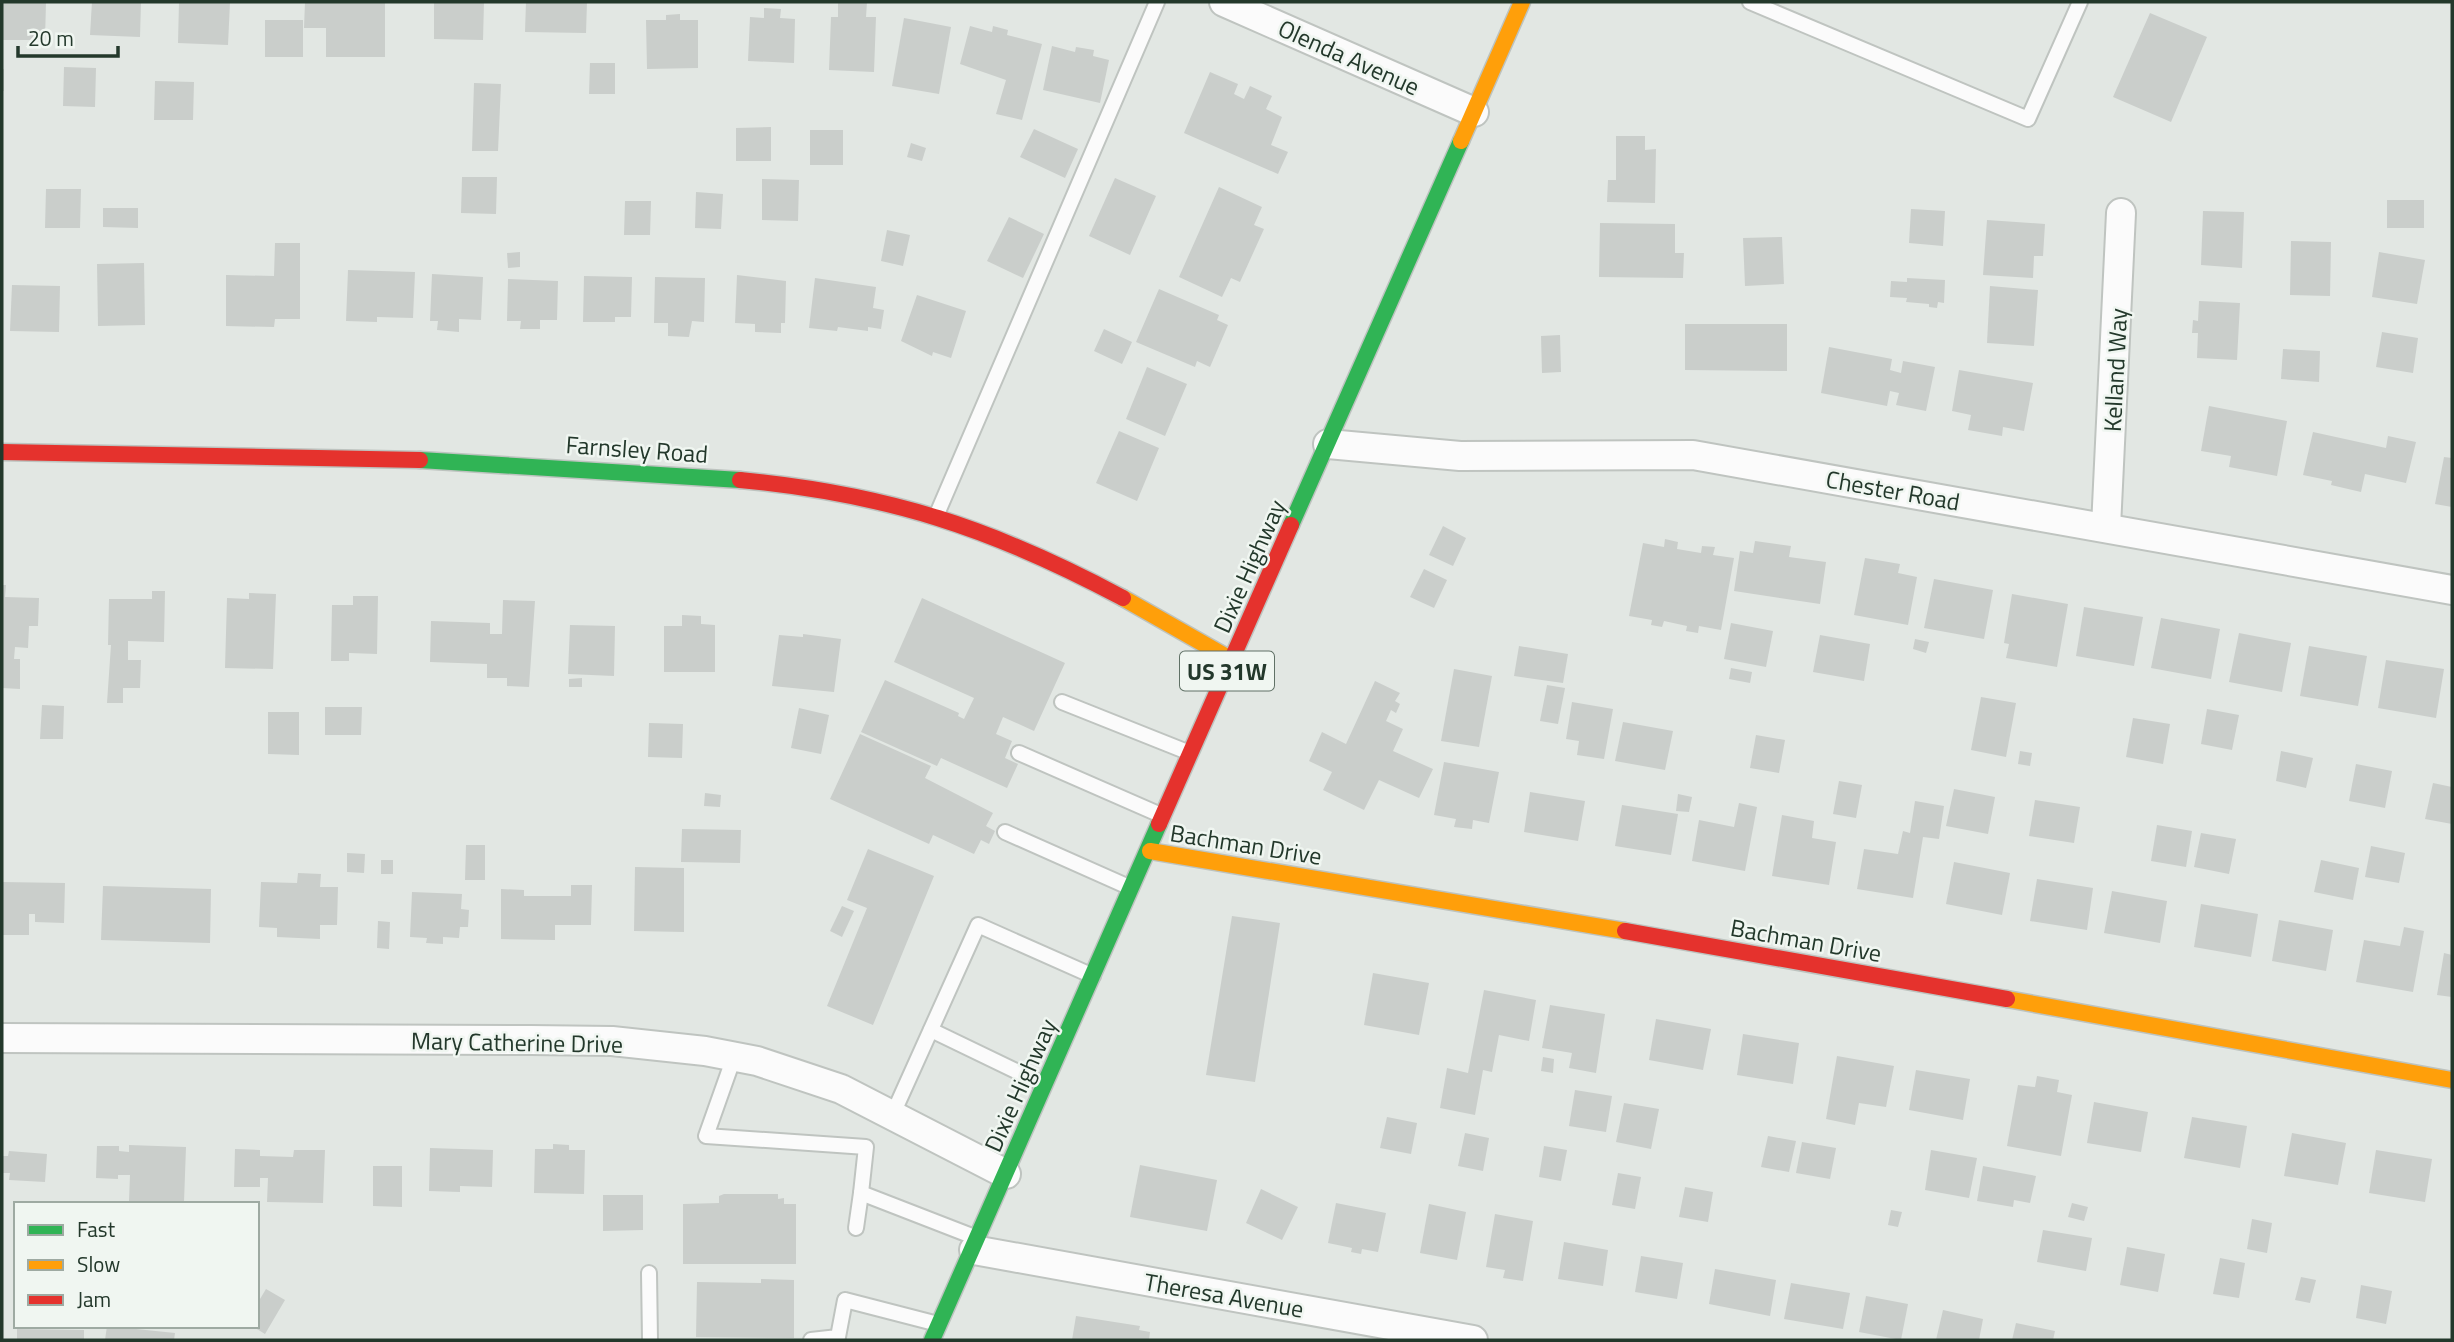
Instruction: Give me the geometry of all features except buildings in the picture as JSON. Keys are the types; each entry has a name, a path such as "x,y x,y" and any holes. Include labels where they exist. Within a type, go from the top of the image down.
{"street":[{"name":"Olenda Avenue","path":"1224,2 1474,111"},
{"name":"Dixie Highway","path":"932,1340 1150,851 1522,2"},
{"name":"Kelland Way","path":"2106,527 2121,213"},
{"name":"Chester Road","path":"1328,444 1460,456 1693,455 2452,590"},
{"name":"Farnsley Road","path":"2,452 304,454 597,469 829,488 937,515 1011,543 1147,612 1232,660"},
{"name":"Bachman Drive","path":"1150,851 1662,937 2452,1080"},
{"name":"Mary Catherine Drive","path":"2,1038 599,1041 734,1057 841,1089 1006,1174"},
{"name":"Theresa Avenue","path":"976,1244 1473,1340"}],"lane":[{"path":"937,515 1157,2"},
{"path":"1750,2 2028,119 2080,2"},
{"path":"1062,702 1191,753"},
{"path":"1019,753 1164,817"},
{"path":"1005,832 1133,888"},
{"path":"892,1116 978,925 1093,976"},
{"path":"931,1030 1045,1085"},
{"path":"734,1057 706,1136 866,1147 856,1228"},
{"path":"861,1193 976,1244"},
{"path":"649,1273 650,1340"},
{"path":"811,1340 838,1337 845,1300 939,1324"}],"traffic: fast":[{"path":"1291,525 1461,141"},
{"path":"420,460 740,480"},
{"path":"932,1340 1159,824"}],"traffic: slow":[{"path":"1461,141 1522,2"},
{"path":"1123,598 1232,660"},
{"path":"1150,851 1625,931"},
{"path":"2007,999 2452,1080"}],"traffic: jam":[{"path":"2,452 420,460"},
{"path":"740,480 844,494 938,518 1029,552 1123,598"},
{"path":"1159,824 1291,525"},
{"path":"1625,931 2007,999"}]}
